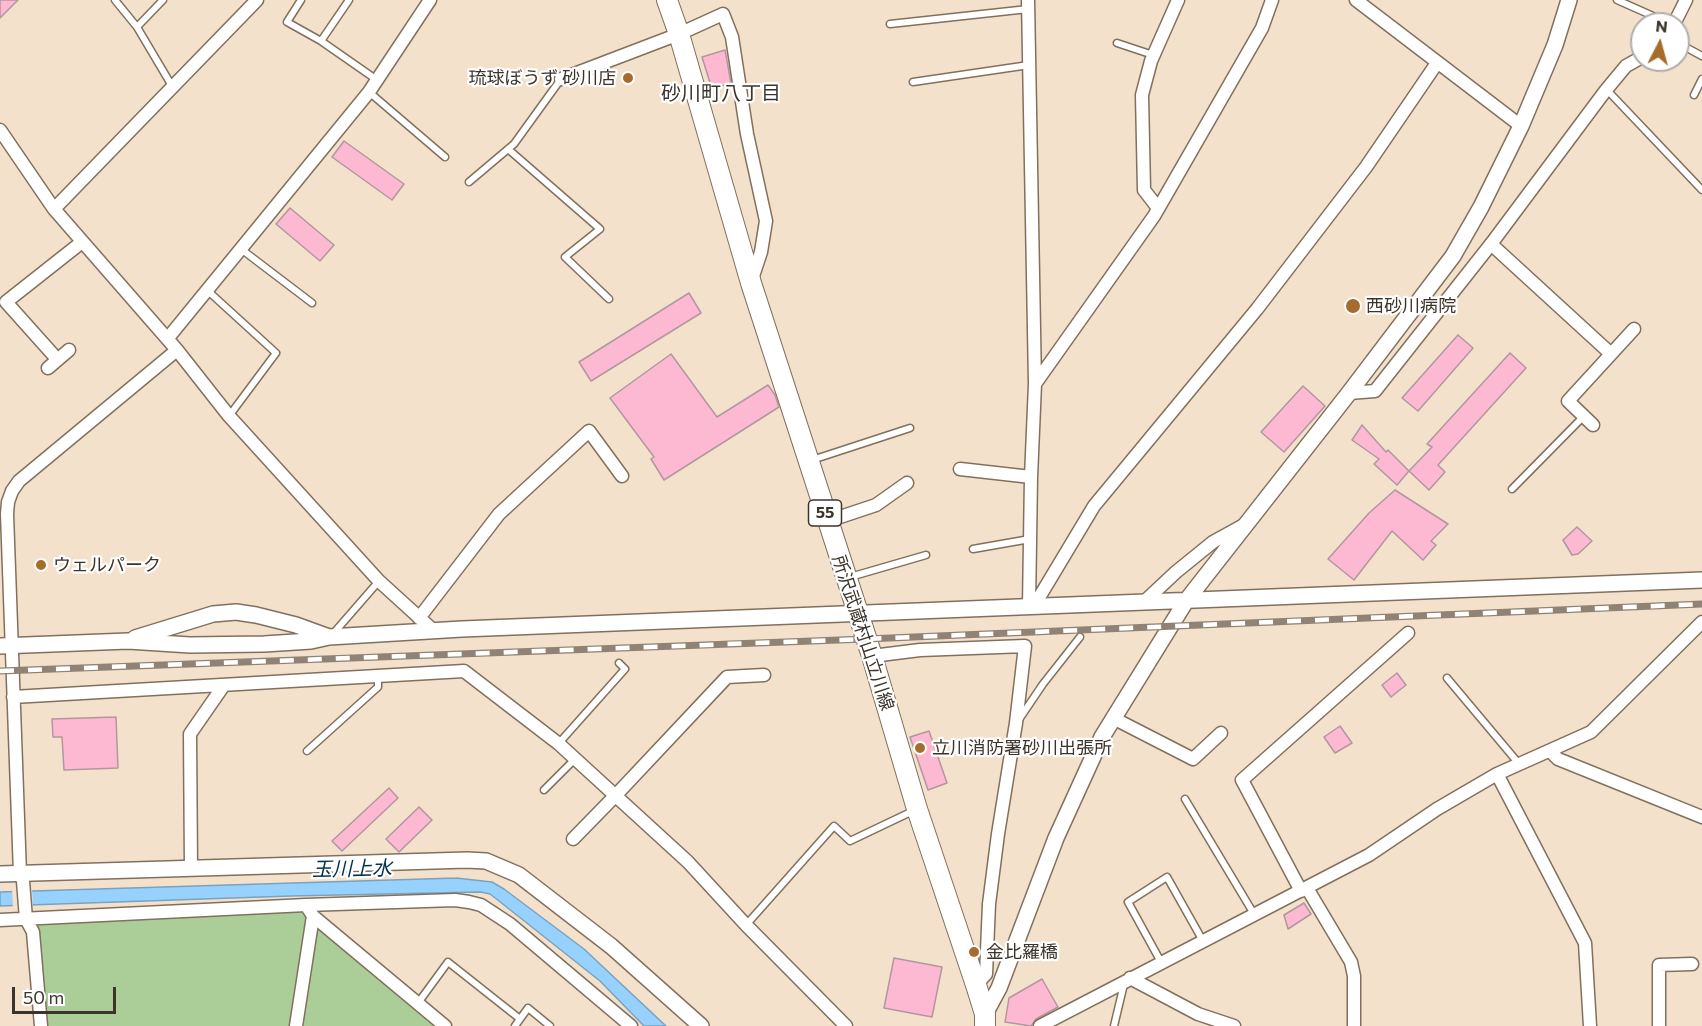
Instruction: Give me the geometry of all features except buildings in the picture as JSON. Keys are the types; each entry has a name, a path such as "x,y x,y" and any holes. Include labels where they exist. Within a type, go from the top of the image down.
{"main road":[{"name":"所沢武蔵村山立川線","path":"667,0 679,34 751,283 872,656 917,809 976,985 985,1020"}],"street":[{"path":"54,209 257,0"},
{"path":"168,338 369,92 430,0"},
{"path":"1158,208 1144,190 1142,95 1153,56 1178,0"},
{"path":"1035,384 1158,208 1262,28 1272,0"},
{"path":"1356,0 1521,126"},
{"path":"985,1020 1068,809 1102,737 1186,601 1349,393 1453,255 1481,207 1521,126 1555,45 1569,0"},
{"path":"1028,4 1035,384 1031,477 1031,606"},
{"path":"561,79 679,34 723,14 732,37 747,135 766,221 761,252 751,283"},
{"path":"1031,606 1094,506 1264,300 1365,167 1437,63"},
{"path":"1349,393 1375,391 1491,244 1606,90 1630,64"},
{"path":"0,130 54,209 168,338 229,416 379,581 434,631"},
{"path":"69,350 52,363 6,302 82,242"},
{"path":"1491,244 1610,353"},
{"path":"1593,425 1568,401 1634,329"},
{"path":"41,1026 33,932 25,914 13,697 6,646 7,514 12,491 19,481 177,350"},
{"path":"419,618 500,514 589,431 622,476"},
{"path":"960,469 1031,477"},
{"path":"828,521 876,506 907,483"},
{"path":"1144,602 1176,572 1214,542 1247,524"},
{"path":"6,646 128,641 210,645 311,641 329,637 434,631 1702,580"},
{"path":"128,641 203,617 236,612 296,625 329,637"},
{"path":"1040,1026 1369,855 1437,809 1497,774 1591,732 1702,622"},
{"path":"1354,1026 1354,976 1351,962 1304,890 1242,780 1408,633"},
{"path":"872,656 920,650 1024,646 1016,723 991,892 986,974 976,985"},
{"path":"13,697 464,671 559,744 616,795 688,862 746,925 846,1026"},
{"path":"573,839 727,677 764,675"},
{"path":"191,869 190,734 224,685"},
{"path":"1113,718 1193,759 1221,733"},
{"path":"1550,750 1558,759 1702,817"},
{"path":"1497,774 1585,943 1590,1026"},
{"path":"0,874 22,878 191,869 486,861 519,875 611,945 701,1026"},
{"path":"0,920 25,914 455,900 481,905 510,924 631,1026"},
{"path":"306,905 313,916 445,1026"},
{"path":"296,1026 313,916"},
{"path":"1659,1026 1659,965 1692,964"},
{"path":"1127,979 1198,1014 1234,1026"}],"lane":[{"path":"115,0 137,27 172,86"},
{"path":"137,27 163,0"},
{"path":"301,0 287,22 321,41 378,80"},
{"path":"321,41 349,0"},
{"path":"1617,0 1644,12"},
{"path":"890,24 1028,4"},
{"path":"1117,43 1153,56"},
{"path":"913,82 1029,66"},
{"path":"469,182 514,144 561,79"},
{"path":"1694,95 1702,79"},
{"path":"1606,90 1702,190"},
{"path":"369,92 445,157"},
{"path":"508,149 600,229 565,257 609,299"},
{"path":"241,248 312,303"},
{"path":"208,291 276,353 229,416"},
{"path":"1512,489 1584,416"},
{"path":"808,461 910,428"},
{"path":"973,549 1030,539"},
{"path":"846,578 926,555"},
{"path":"329,637 379,581"},
{"path":"1016,723 1080,637"},
{"path":"559,744 625,669 620,663"},
{"path":"307,751 378,687 378,676"},
{"path":"1447,678 1520,765"},
{"path":"544,790 575,759"},
{"path":"1185,799 1254,915"},
{"path":"746,925 834,826 850,841 917,809"},
{"path":"1161,962 1128,902 1167,877 1203,941"},
{"path":"418,1003 448,962 520,1019"},
{"path":"1114,1026 1127,979"},
{"path":"515,1026 528,1008 550,1026"}],"green space":[{"path":"304,910 440,1026 43,1026 31,915"}],"water":[{"path":"456,878 492,882 504,889 584,949 666,1026 644,1026 600,981 490,894 481,892 0,906 0,892"}],"pier":[{"path":"12,888 32,888 33,908 13,909"}],"railway":[{"path":"0,671 866,639 1702,604"}],"place":[{"name":"琉球ぼうず 砂川店","path":"628,78"},
{"name":"西砂川病院","path":"1353,306"},
{"name":"ウェルパーク","path":"41,565"},
{"name":"立川消防署砂川出張所","path":"920,748"},
{"name":"金比羅橋","path":"974,952"}],"district":[{"name":"砂川町八丁目","path":"721,93"}],"water label":[{"name":"玉川上水","path":"352,869"}]}
